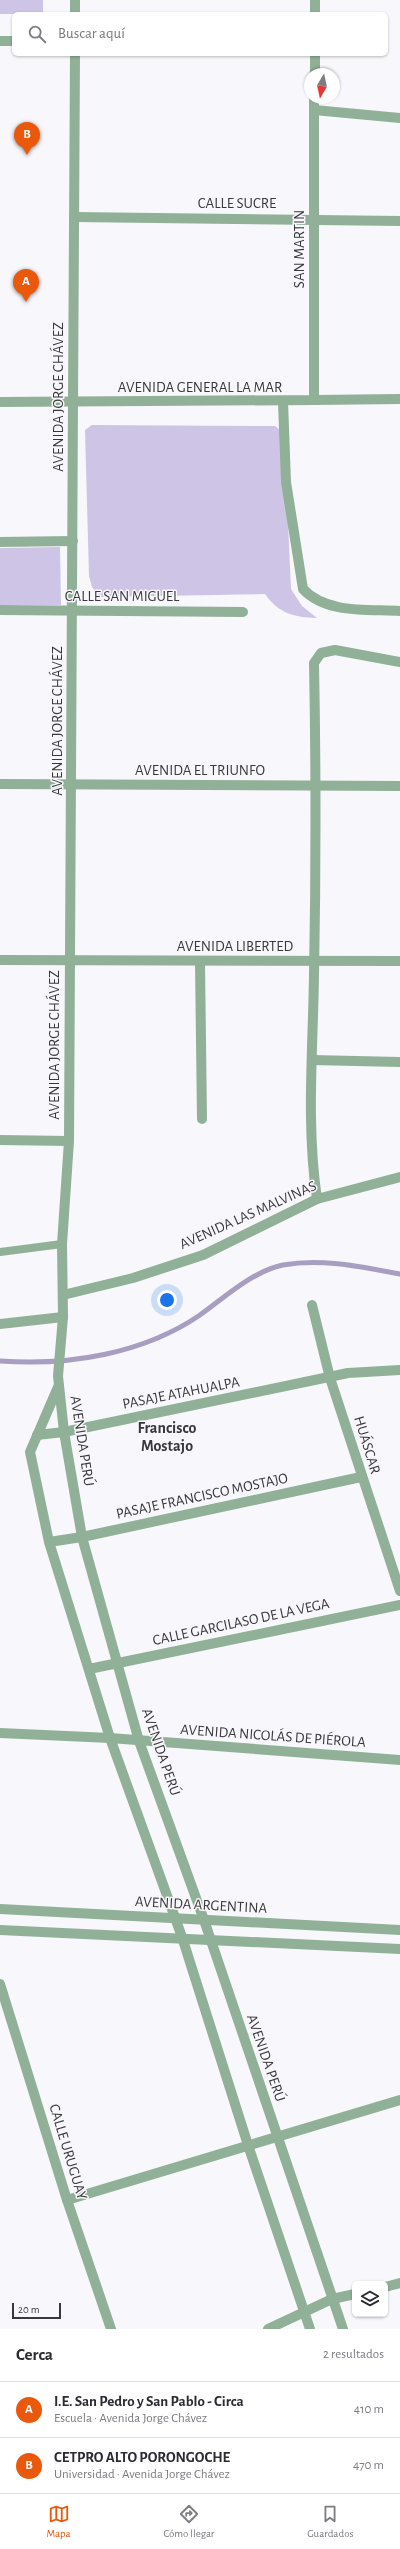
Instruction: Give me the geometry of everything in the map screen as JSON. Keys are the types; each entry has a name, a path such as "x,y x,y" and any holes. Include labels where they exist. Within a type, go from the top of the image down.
{"street":[{"path":"75,0 75,12"},
{"path":"315,0 315,12"},
{"path":"0,41 12,41"},
{"name":"AVENIDA JORGE CHÁVEZ","path":"58,1387 63,1317 62,1244 69,1141 73,541 74,56"},
{"path":"314,68 315,56"},
{"name":"SAN MARTIN","path":"314,104 314,400"},
{"path":"314,110 400,118"},
{"name":"CALLE SUCRE","path":"74,217 314,218 400,220"},
{"name":"AVENIDA GENERAL LA MAR","path":"0,402 283,402 314,400 400,399"},
{"path":"283,402 286,482 303,589 310,596 333,605 400,611"},
{"path":"0,542 73,541"},
{"name":"CALLE SAN MIGUEL","path":"0,610 243,612"},
{"path":"317,1199 312,1162 316,786 314,663 321,653 335,650 400,662"},
{"name":"AVENIDA EL TRIUNFO","path":"0,784 400,786"},
{"name":"AVENIDA LIBERTED","path":"0,960 70,962 314,960 400,961"},
{"path":"200,962 202,1119"},
{"path":"312,1060 400,1062"},
{"path":"0,1140 69,1141"},
{"name":"AVENIDA LAS MALVINAS","path":"63,1295 133,1278 202,1255 317,1199 400,1178"},
{"name":"HUÁSCAR","path":"312,1305 330,1378 361,1477 400,1591"},
{"path":"0,1324 63,1317"},
{"name":"PASAJE ATAHUALPA","path":"37,1434 64,1432 348,1374 400,1370"},
{"name":"AVENIDA PERÚ","path":"58,1387 82,1537 139,1741 204,1920 343,2329"},
{"name":"AVENIDA PERÚ","path":"58,1387 30,1452 48,1542 110,1738 176,1918 248,2145 310,2329"},
{"name":"PASAJE FRANCISCO MOSTAJO","path":"48,1542 82,1537 361,1477"},
{"name":"CALLE GARCILASO DE LA VEGA","path":"89,1668 400,1605"},
{"name":"AVENIDA NICOLÁS DE PIÉROLA","path":"0,1733 110,1738 400,1760"},
{"name":"AVENIDA ARGENTINA","path":"0,1909 400,1930"},
{"path":"0,1930 182,1937 400,1949"},
{"name":"CALLE URUGUAY","path":"0,1984 67,2200 111,2329"},
{"path":"67,2200 400,2100"},
{"path":"388,2286 400,2283"},
{"path":"268,2329 332,2299 352,2295"}],"lane":[{"path":"0,1252 62,1244"}],"shaded area":[{"path":"0,0 43,0 43,12 12,12 12,14 0,14"},
{"path":"92,425 275,426 284,433 291,589 302,606 317,618 301,617 288,613 276,606 265,594 100,597 92,587 89,576 85,430"},
{"path":"60,547 61,605 0,605 0,548"}],"waterway":[{"path":"0,1361 26,1362 78,1359 130,1348 178,1328 200,1315 250,1279 272,1268 283,1265 313,1262 342,1264 400,1274"}],"place":[{"name":"CETPRO ALTO PORONGOCHE","path":"27,155"},
{"name":"I.E. San Pedro y San Pablo - Circa","path":"26,302"}],"district":[{"name":"Francisco Mostajo","path":"167,1437"}]}
